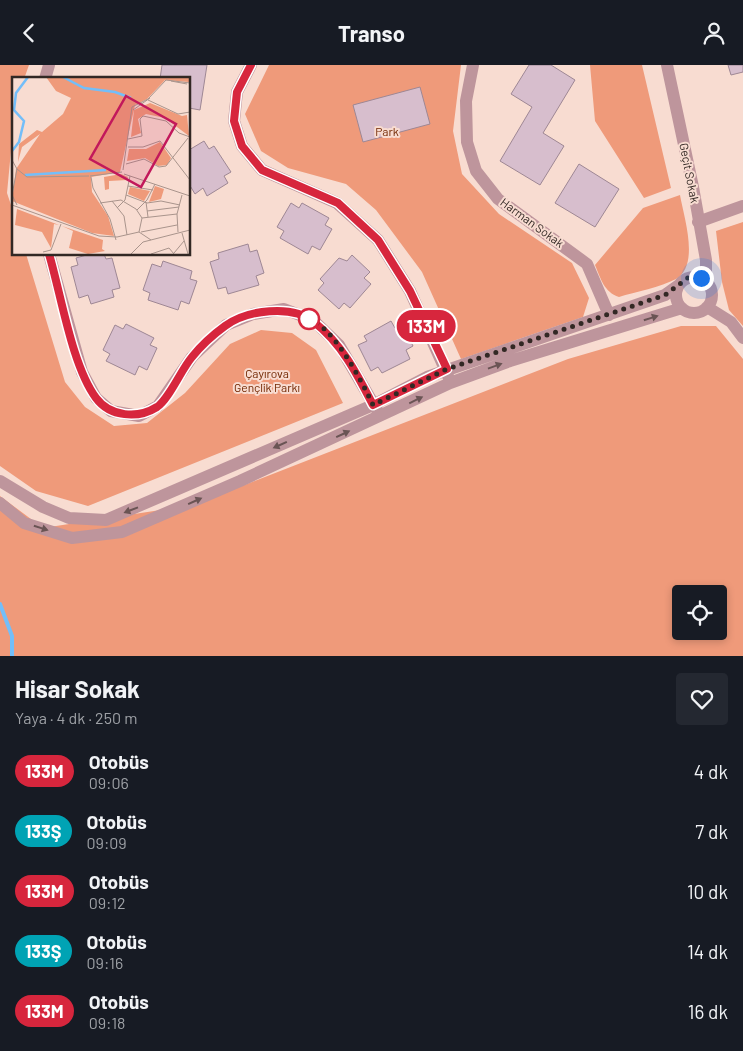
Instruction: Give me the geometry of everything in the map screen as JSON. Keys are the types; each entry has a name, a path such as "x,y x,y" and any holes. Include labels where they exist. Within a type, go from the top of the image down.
{"street":[{"path":"251,65 237,92 234,121 242,146 262,170 338,203 378,240 410,291 447,369 450,383"},
{"name":"Geçit Sokak","path":"667,65 706,261 706,281"},
{"name":"Harman Sokak","path":"473,67 466,101 467,142 476,171 498,199 587,264 609,315"},
{"path":"698,222 743,206"},
{"path":"49,255 82,372 96,398 111,411 139,415 158,406 192,357 226,325 253,314 284,309 313,320 339,345 381,416"},
{"path":"0,481 43,507 69,518 106,520 147,504 373,405 447,369 665,295 689,277 706,281 710,286 712,297 707,307 696,312 682,308 510,361 450,383 381,416 122,532 72,538 24,523 0,503"},
{"path":"679,285 676,295 682,308"},
{"path":"707,307 731,322 743,338"}],"green space":[{"name":"Çayırova Gençlik Parkı","path":"0,65 29,65 25,77 12,77 12,140 7,193 12,208 12,255 26,255 65,382 85,407 114,426 147,423 185,393 230,344 261,330 292,333 316,350 343,403 88,506 36,491 0,466"},
{"name":"Park","path":"269,65 461,65 453,131 462,174 499,214 572,263 589,298 583,317 461,359 422,272 376,210 346,184 288,168 261,151 245,114"},
{"path":"590,65 642,65 671,188 644,198 595,121"},
{"path":"680,195 689,240 687,263 683,272 676,279 656,287 619,297 614,295 606,288 595,265 643,208"},
{"path":"743,222 743,326 729,310 722,282 716,231"},
{"path":"681,326 716,326 743,359 743,656 0,656 0,496 43,528 193,505 568,359"}],"building":[{"path":"162,65 207,65 200,110 190,108 190,77 160,77"},
{"path":"529,65 551,65 575,80 543,133 564,146 540,185 500,161 532,107 511,94"},
{"path":"728,65 743,65 743,72 731,75"},
{"path":"420,87 430,124 363,142 353,105"},
{"path":"204,141 209,149 214,146 231,172 224,176 228,183 207,196 203,188 195,194 190,186 190,149"},
{"path":"579,164 619,189 595,227 555,203"},
{"path":"291,203 299,208 302,203 329,218 325,225 332,229 320,250 312,246 308,254 280,238 284,231 277,227"},
{"path":"248,244 250,252 257,250 264,273 256,276 259,285 228,294 226,287 218,289 210,262 219,259 218,253"},
{"path":"86,255 104,255 106,259 112,258 120,288 112,290 114,297 91,304 88,295 79,298 71,267 78,265 76,258"},
{"path":"352,255 370,272 364,278 371,284 350,308 344,303 339,309 318,290 324,283 320,279 339,258 347,261"},
{"path":"163,261 192,271 190,279 197,281 189,304 181,301 178,310 148,300 150,293 143,290 152,264 161,267"},
{"path":"391,321 395,328 402,325 413,346 406,350 410,359 382,373 378,367 371,371 358,345 367,341 364,336"},
{"path":"126,324 154,338 150,345 157,348 147,370 139,366 135,375 106,361 110,354 103,350 115,325 123,329"}],"waterway":[{"path":"0,604 12,636 12,656"}],"bus line":[{"name":"133M","path":"49,255 82,372 96,398 111,411 139,415 158,406 192,357 226,325 253,314 284,309 313,320 339,345 357,373 373,405 427,377 447,369 410,291 378,240 338,203 262,170 242,146 234,121 237,92 251,65"}],"route":[{"path":"309,319 313,320 339,345 357,373 373,405 427,377 447,369 569,330 665,295 689,277 701,278"}]}
